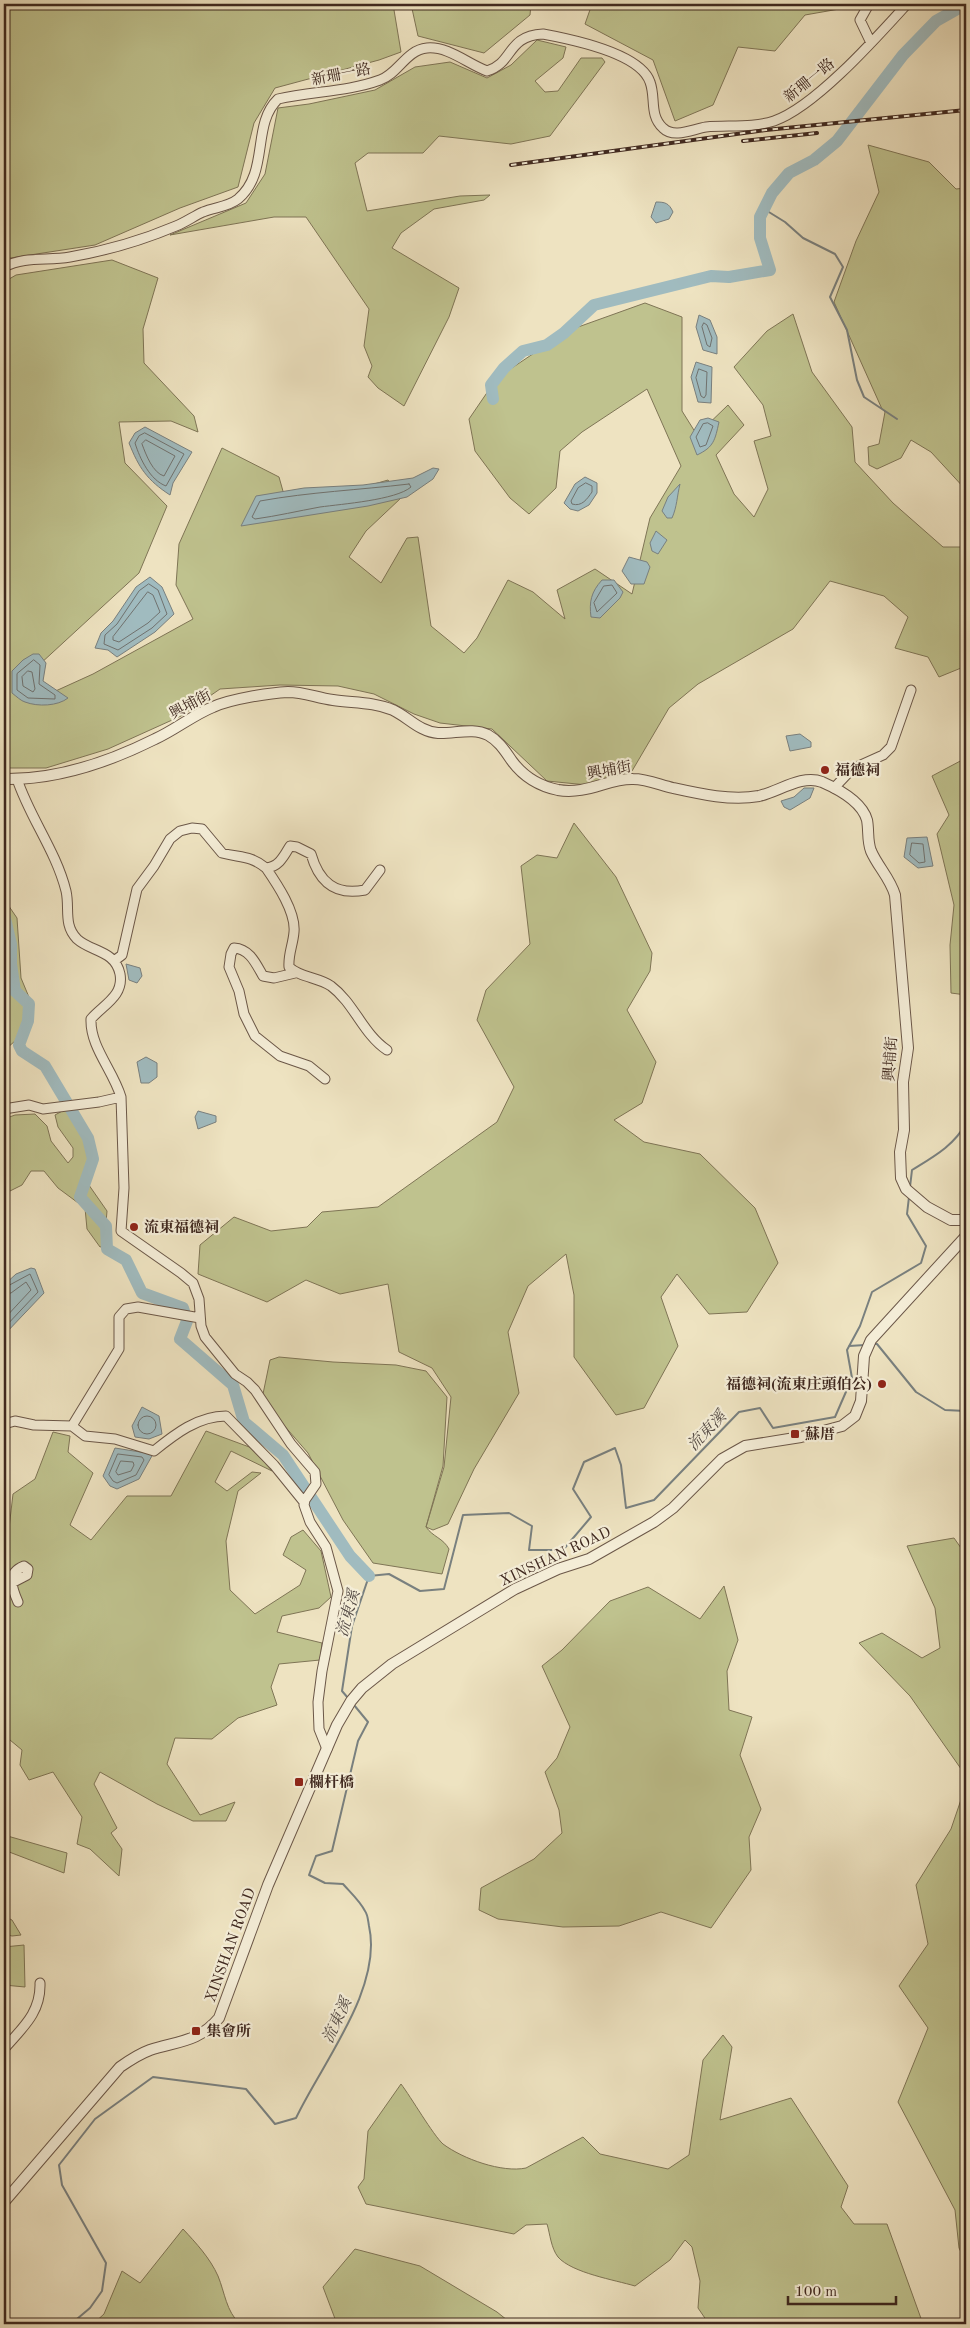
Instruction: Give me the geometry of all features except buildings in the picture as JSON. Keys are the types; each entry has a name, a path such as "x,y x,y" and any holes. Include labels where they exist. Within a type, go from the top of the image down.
{"street":[{"path":"868,4 860,20 871,43"},
{"name":"新珊一路","path":"4,267 14,262 69,257 111,247 177,226 204,212 229,205 237,200 252,183 259,163 268,114 272,105 278,99 356,88 383,79 408,56 419,50 427,48 440,49 487,71 495,69 501,64 513,46 521,39 530,34 543,34 622,56 640,67 650,81 653,112 664,129 673,134 701,128 745,126 774,121 794,112 871,43 907,4"},
{"path":"834,788 852,769 883,754 890,748 911,690"},
{"name":"興埔街","path":"4,778 17,779 65,772 112,758 156,739 211,707 225,702 286,692 307,693 330,700 369,704 393,710 421,728 436,733 461,731 486,733 496,740 522,773 541,784 560,790 586,790 630,779 725,797 755,796 770,793 813,779 834,788 862,810 867,820 870,848 891,882 896,903 908,1048 903,1082 904,1130 899,1166 906,1189 915,1198 950,1220 966,1220"},
{"path":"17,779 23,798 51,848 67,893 67,924 77,939 108,955 114,961 120,974 120,987 112,1000 91,1019 90,1028 92,1038 116,1083 121,1097 124,1188 121,1231 181,1272 193,1283 199,1299 200,1318 205,1337 235,1374 255,1390 291,1444 315,1472 316,1484 305,1501"},
{"path":"114,961 122,955 137,889 154,866 170,839 180,831 192,828 202,830 222,853 244,856 266,868 286,900 293,922 294,932 288,955 289,967 295,973 332,986 350,1006 363,1027 378,1044 387,1050"},
{"path":"266,868 273,867 281,860 290,846 297,847 311,854 316,872 325,881 340,890 355,892 366,890 380,870"},
{"path":"295,973 274,978 263,976 248,953 240,948 234,948 231,954 229,967 239,991 244,1014 255,1036 280,1056 309,1066 325,1079"},
{"path":"4,1109 29,1105 42,1109 121,1097"},
{"name":"XINSHAN ROAD","path":"4,2202 120,2067 150,2050 200,2036 210,2030 219,2018 268,1885 327,1748 350,1701 362,1688 392,1664 515,1589 558,1569 590,1559 654,1522 673,1508 722,1459 746,1446 842,1426 855,1416 861,1401 864,1356 871,1340 966,1236"},
{"path":"72,1426 119,1348 119,1317 126,1309 138,1307 200,1318"},
{"path":"4,1424 15,1421 34,1425 72,1426 85,1436 115,1439 154,1451 178,1432 212,1416 226,1416 274,1465 305,1501 310,1522 326,1547 338,1591 322,1671 318,1702 319,1729 327,1748"},
{"path":"7,1585 18,1602"},
{"path":"4,2048 34,2014 41,1995 40,1983"}],"green space":[{"path":"4,4 393,4 401,52 379,60 275,88 254,123 238,187 180,208 95,245 4,259"},
{"path":"411,4 531,4 530,15 484,53 418,36"},
{"path":"592,4 862,5 805,15 775,51 738,47 713,105 675,121 653,60 585,24"},
{"path":"537,40 566,47 563,58 535,81 545,92 558,91 581,58 602,58 605,62 550,136 511,144 439,136 423,153 368,153 355,163 367,211 460,196 490,195 484,200 434,209 401,233 392,248 459,288 449,317 404,406 378,388 368,377 372,366 364,346 369,309 306,217 274,217 170,235 246,203 265,174 278,108 309,104 375,90 415,67 450,62 487,78 511,65"},
{"path":"868,145 929,162 956,189 966,188 966,490 931,452 911,440 901,458 877,469 869,465 868,447 879,444 885,412 834,302 856,241 879,192"},
{"path":"112,260 158,278 143,329 144,363 194,416 198,432 171,421 119,422 125,463 167,506 139,573 27,676 38,699 93,674 193,619 176,585 179,544 222,448 279,477 288,509 388,480 401,498 366,531 349,557 381,583 407,538 418,537 431,626 464,653 477,638 508,580 533,592 565,619 557,590 595,569 632,594 650,518 681,466 647,389 582,432 560,451 556,488 529,514 510,498 475,451 469,419 497,378 567,331 645,303 682,317 682,411 697,435 728,405 744,425 716,455 734,494 754,517 768,489 754,441 771,436 763,405 734,367 767,331 793,314 812,372 852,427 855,462 893,503 943,547 966,547 966,666 939,677 928,657 895,648 908,617 884,596 830,581 793,629 698,684 669,708 632,771 587,785 547,781 492,729 440,723 414,714 374,694 338,686 280,685 220,689 181,716 108,749 46,768 4,768 4,282 16,275"},
{"path":"966,758 966,995 951,993 950,945 954,905 937,834 949,815 932,776"},
{"path":"574,823 616,877 652,953 650,971 627,1010 656,1062 642,1103 614,1120 644,1142 700,1154 755,1208 778,1263 747,1312 709,1314 677,1274 661,1297 678,1346 644,1408 616,1415 574,1357 574,1295 566,1254 528,1286 508,1332 519,1393 474,1469 448,1524 433,1530 426,1527 444,1467 451,1397 432,1368 399,1352 388,1284 340,1294 306,1280 267,1302 198,1274 200,1245 234,1217 271,1231 307,1227 322,1212 378,1207 497,1122 514,1087 477,1020 486,990 530,944 521,866 537,855 557,858"},
{"path":"4,899 17,918 21,978 31,1002 30,1019 23,1034 7,1048 4,1048"},
{"path":"66,1109 77,1120 96,1156 84,1178 107,1211 104,1246 100,1247 87,1229 85,1208 58,1188 44,1171 31,1171 22,1185 4,1194 4,1119 15,1115 35,1114 47,1126 51,1141 68,1163 73,1157 73,1148 58,1127 55,1115"},
{"path":"279,1357 396,1365 426,1371 447,1397 443,1466 426,1527 444,1542 449,1549 442,1574 373,1563 343,1520 308,1453 275,1415 263,1394 270,1360"},
{"path":"206,1431 252,1448 272,1471 231,1451 215,1482 227,1491 252,1472 261,1473 238,1491 226,1541 230,1590 255,1614 300,1585 306,1570 283,1555 291,1537 303,1530 321,1551 331,1597 319,1608 282,1616 277,1632 322,1643 320,1660 279,1664 271,1687 277,1705 238,1718 212,1739 175,1738 167,1764 200,1815 235,1802 226,1821 193,1821 157,1804 100,1772 94,1784 117,1828 111,1833 122,1849 119,1876 90,1849 77,1844 82,1817 53,1772 29,1780 20,1765 22,1750 4,1735 4,1535 8,1537 13,1494 35,1479 53,1432 70,1436 68,1452 93,1473 70,1525 91,1540 127,1496 171,1496"},
{"path":"954,1538 966,1555 966,1776 910,1696 859,1643 882,1633 922,1658 940,1648 935,1608 907,1546"},
{"path":"724,1586 738,1640 727,1671 729,1710 752,1717 740,1755 761,1809 749,1837 751,1870 711,1928 661,1912 619,1926 563,1927 498,1919 479,1910 481,1888 534,1859 562,1833 559,1810 545,1772 557,1758 570,1727 542,1666 562,1650 610,1601 648,1587 700,1619"},
{"path":"966,1785 966,2262 959,2248 955,2210 898,2102 928,2028 899,1986 928,1944 916,1885 951,1829"},
{"path":"4,1835 67,1853 64,1873 4,1850"},
{"path":"4,1916 12,1920 21,1935 12,1936 4,1934"},
{"path":"24,1945 25,1987 4,1985 4,1947"},
{"path":"723,2035 732,2047 720,2120 791,2098 848,2186 841,2207 854,2224 887,2224 923,2324 709,2324 698,2308 700,2281 692,2247 685,2240 670,2260 635,2286 583,2272 565,2263 558,2257 554,2249 547,2224 526,2225 514,2234 366,2204 358,2187 364,2179 368,2131 401,2084 443,2144 461,2155 483,2164 494,2167 526,2168 583,2137 600,2154 668,2169 689,2155 703,2060"},
{"path":"183,2229 211,2263 218,2276 229,2308 240,2324 93,2324 104,2314 122,2271 140,2283"},
{"path":"355,2249 420,2266 497,2312 512,2324 337,2324 323,2287"}],"water":[{"path":"656,202 664,203 670,207 673,212 669,219 656,223 651,217"},
{"path":"699,315 710,320 717,337 717,354 703,350 696,327"},
{"path":"696,362 712,367 711,403 698,402 691,377"},
{"path":"708,418 719,422 716,434 710,446 697,455 690,437 700,420"},
{"path":"145,427 192,452 173,483 170,495 155,484 145,473 136,460 129,443 135,433"},
{"path":"433,468 439,469 433,479 407,497 368,506 241,526 256,496 304,488 363,485 413,478"},
{"path":"585,477 597,483 597,493 589,505 578,511 570,509 564,503 575,484"},
{"path":"680,484 674,514 672,518 667,518 662,511 668,497"},
{"path":"656,531 667,540 658,554 652,551 650,543"},
{"path":"629,557 647,562 650,567 644,584 631,584 622,571"},
{"path":"150,577 162,587 174,614 155,632 117,657 108,650 95,648 101,633 113,621 136,587"},
{"path":"602,580 614,580 623,592 620,598 600,618 591,617 592,597"},
{"path":"33,654 39,654 46,663 43,681 68,698 64,701 48,705 36,705 20,700 12,693 12,671 23,660"},
{"path":"800,734 811,742 811,747 790,751 786,736"},
{"path":"804,788 814,788 810,798 790,810 784,807 781,801 794,797"},
{"path":"927,837 933,866 918,868 904,857 907,838"},
{"path":"126,964 140,968 142,976 137,983 129,980"},
{"path":"146,1057 157,1063 157,1077 149,1083 141,1083 137,1062"},
{"path":"198,1111 216,1116 216,1122 198,1129 195,1117"},
{"path":"31,1268 35,1269 44,1293 4,1335 4,1285 16,1274"},
{"path":"142,1407 159,1416 162,1434 149,1439 135,1437 132,1426"},
{"path":"115,1448 153,1454 139,1479 117,1489 110,1486 103,1476"}],"waterway":[{"path":"493,399 491,385 504,368 523,351 547,345 564,333 594,305 711,276 729,277 770,270 760,238 760,217 772,193 789,173 814,160 837,141 903,55 936,21 966,4"},
{"path":"764,209 785,222 803,238 835,254 843,267 830,297 847,330 857,380 864,397 897,419"},
{"path":"4,914 11,944 11,964 15,991 29,1004 28,1021 19,1045 22,1051 45,1066 88,1138 93,1159 80,1197 106,1226 107,1249 126,1260 142,1293 183,1308 187,1321 180,1339 233,1385 244,1422 283,1455 350,1556 369,1576"},
{"name":"流東溪","path":"910,1187 912,1170 950,1144 966,1123"},
{"name":"流東溪","path":"348,1698 342,1691 352,1626 369,1576 389,1574 420,1591 444,1589 463,1515 509,1513 532,1526 529,1550 563,1550 591,1517 573,1489 584,1462 615,1448 621,1465 626,1508 654,1500 739,1412 760,1408 773,1428 835,1417 852,1378 847,1350 860,1326 872,1292 921,1263 926,1246 907,1214 909,1197"},
{"path":"874,1344 877,1344 916,1392 945,1410 966,1411"},
{"path":"849,1346 865,1345"},
{"name":"流東溪","path":"71,2324 90,2308 102,2291 106,2263 62,2185 59,2165 95,2119 153,2077 246,2089 275,2124 296,2118 348,2025 367,1974 371,1950 367,1916 361,1904 343,1884 325,1883 309,1875 316,1856 332,1851 358,1741 368,1722 354,1705"}],"railway":[{"path":"511,165 766,130 966,110"},
{"path":"743,141 817,133"}],"place":[{"name":"福德祠","path":"825,770"},
{"name":"流東福德祠","path":"134,1227"},
{"name":"福德祠(流東庄頭伯公)","path":"882,1384"},
{"name":"蘇厝","path":"795,1434"},
{"name":"欄杆橋","path":"299,1782"},
{"name":"集會所","path":"196,2031"}]}
